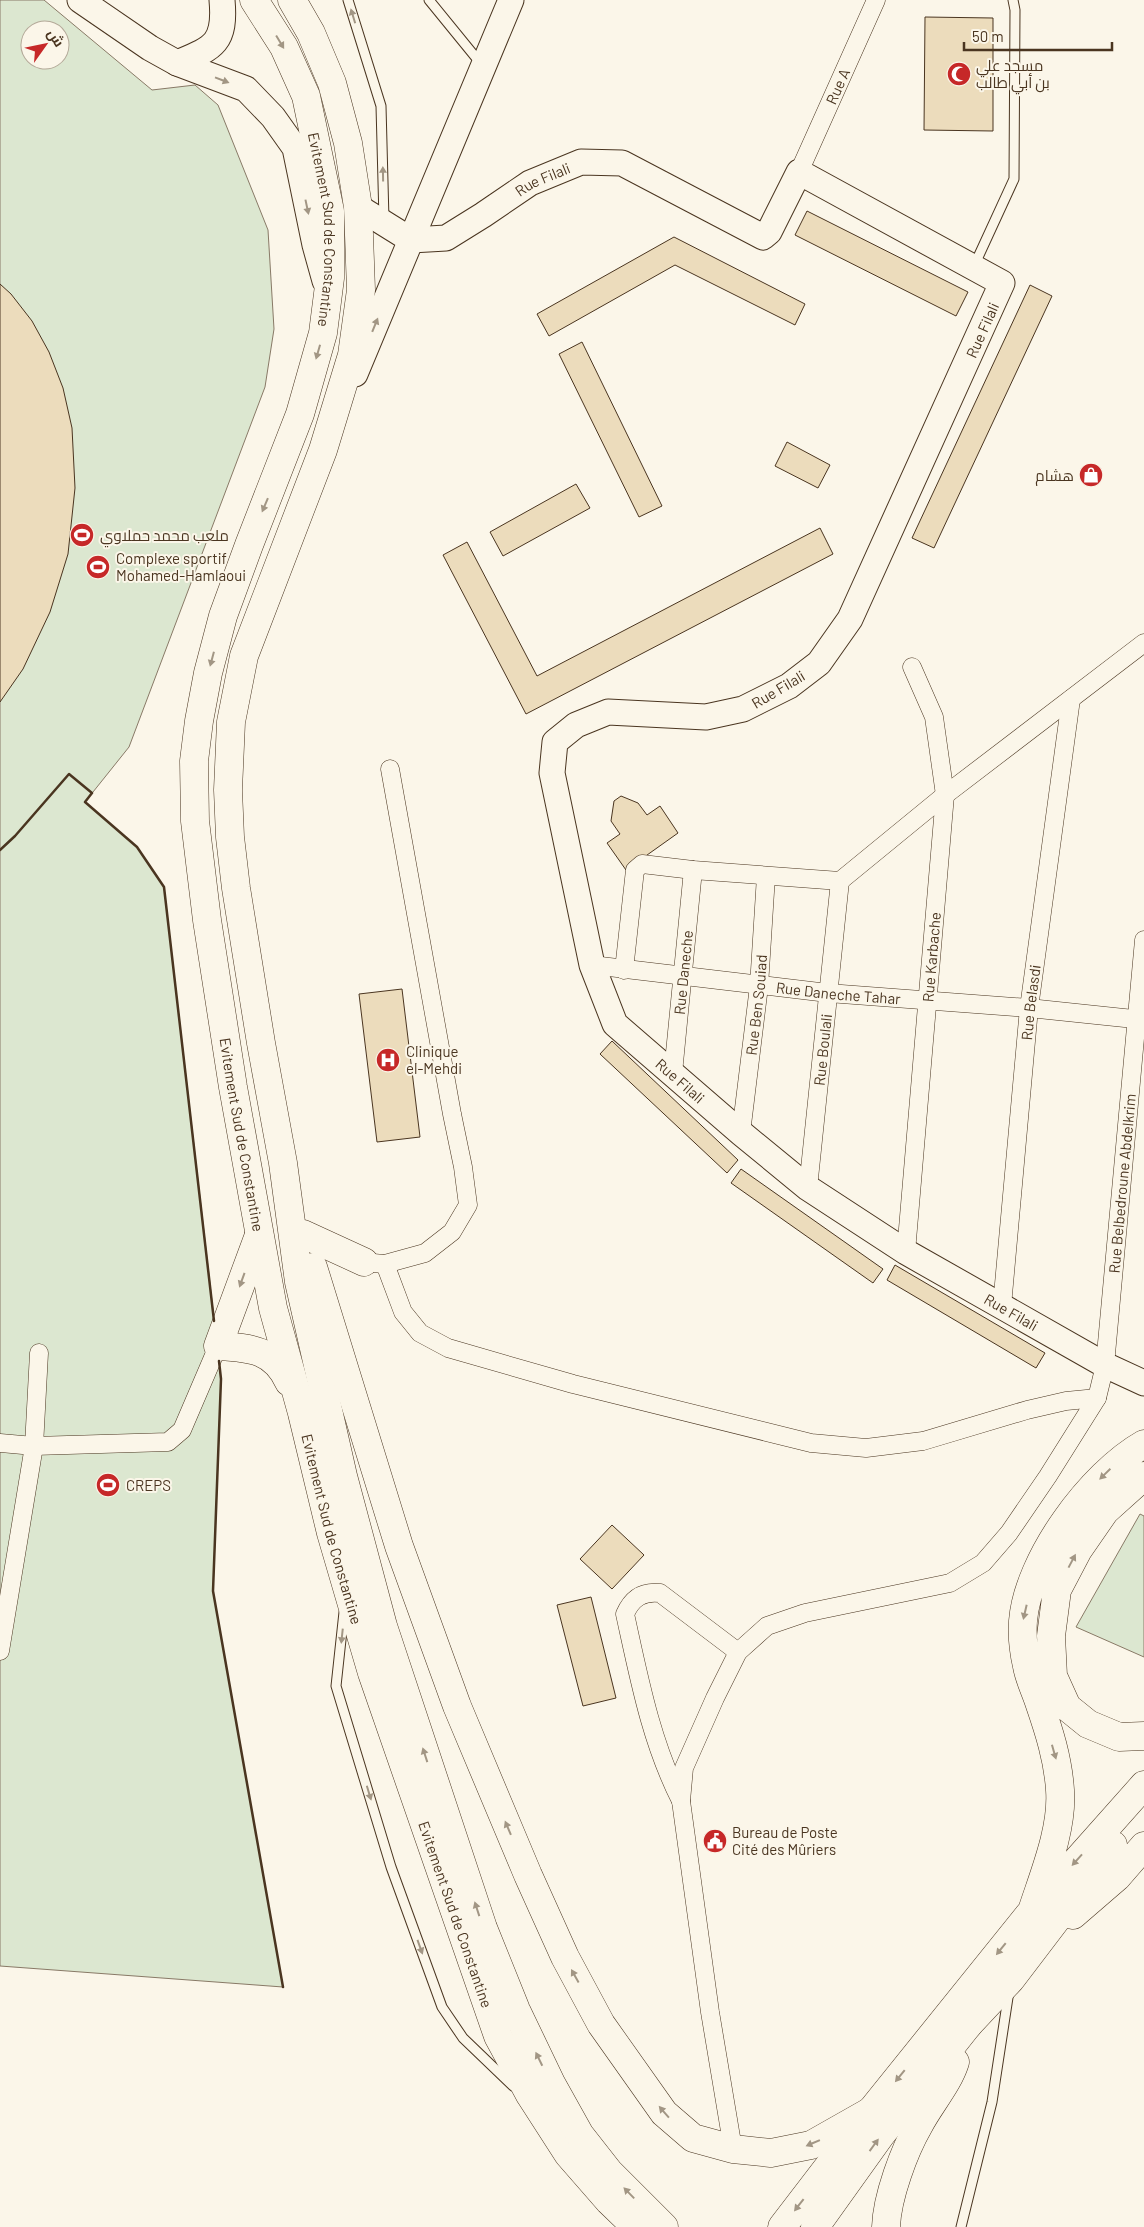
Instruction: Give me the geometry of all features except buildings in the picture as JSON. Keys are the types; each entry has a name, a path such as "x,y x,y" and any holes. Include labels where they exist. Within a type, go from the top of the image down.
{"main road":[{"name":"Evitement Sud de Constantine","path":"254,0 284,47 306,96 330,211 328,292 323,333 300,414 248,545 224,616 208,673 194,761 195,821 207,920 259,1234 273,1308 302,1413 331,1533 372,1673 498,2036 568,2154 609,2201 636,2227"},
{"name":"Evitement Sud de Constantine","path":"292,0 311,33 332,83 348,143 358,206 361,290 352,355 323,450 244,656 231,722 228,790 230,837 261,1044 283,1163 299,1282 343,1476 383,1626 483,1928 516,2010 551,2082 580,2135 609,2172 664,2227"},
{"path":"283,1163 399,1546 457,1706 528,1876 565,1957 602,2024 664,2113 693,2138 733,2149 771,2153 811,2145 871,2111"},
{"path":"259,1234 218,1346 250,1349 262,1352 272,1358 286,1375 302,1413"},
{"path":"304,1234 374,1263"},
{"path":"319,1287 330,1267 374,1263"},
{"path":"1032,1911 1056,1832 1060,1792 1056,1757 1027,1666 1023,1620 1033,1581 1046,1552 1080,1500 1109,1470 1144,1444"},
{"path":"1144,1476 1105,1511 1078,1550 1057,1590 1050,1636 1053,1676 1066,1707 1088,1724 1119,1737 1144,1736"},
{"path":"782,2227 871,2111 1032,1911 1144,1785"},
{"path":"1029,1957 1110,1848 1144,1810"},
{"path":"815,2227 880,2136 968,2025 1011,1979 1045,1937 1087,1905 1117,1877 1144,1846"},
{"path":"886,2227 886,2216 904,2157 917,2127 953,2069 968,2025"}],"street":[{"path":"80,0 150,48 177,63 246,89 273,117 295,148 315,245 328,292"},
{"path":"177,63 209,49 216,41 221,31 223,16 222,0"},
{"path":"323,450 511,0"},
{"name":"Rue A","path":"799,172 876,0"},
{"name":"Rue Filali","path":"412,240 446,238 530,183 581,162 622,163 763,236 769,232 799,172 1000,281 1002,286 850,619 819,663 789,686 743,709 706,717 608,712 576,725 555,742 552,774 592,966 615,1024 808,1188 906,1252 1105,1365 1144,1383"},
{"path":"358,206 412,240"},
{"path":"624,970 635,870 642,864 692,870 840,881 945,795 1144,643"},
{"name":"Rue Karbache","path":"906,1252 945,795 934,716 912,667"},
{"name":"Rue Belasdi","path":"1002,1306 1029,1008 1071,699"},
{"path":"390,769 463,1167 468,1205 452,1232 425,1253 374,1263 403,1312 420,1333 448,1348 574,1384 811,1443 866,1448 923,1442 1027,1410 1066,1401 1097,1398"},
{"name":"Rue Daneche","path":"672,1074 684,978 692,870"},
{"name":"Rue Ben Souiad","path":"741,1133 759,986 766,876"},
{"name":"Rue Boulali","path":"808,1188 840,881"},
{"name":"Rue Belbedroune Abdelkrim","path":"738,1652 767,1626 805,1612 950,1583 983,1563 1009,1533 1097,1398 1105,1365 1140,1020 1144,940"},
{"name":"Rue Daneche Tahar","path":"592,966 828,993 1029,1008 1140,1020"},
{"path":"0,1443 34,1446 168,1442 182,1430 218,1346"},
{"path":"0,1651 34,1446 39,1353"},
{"path":"681,1801 666,1772 655,1742 625,1614 629,1604 639,1596 649,1592 660,1593 738,1652 684,1768 681,1801 710,2012 733,2149"}],"lane":[{"path":"348,0 381,106 384,223"},
{"path":"429,0 483,67"},
{"path":"973,266 1014,179 1015,10 1013,0"},
{"path":"347,1587 336,1686 391,1867 442,2007 463,2038 542,2113"},
{"path":"961,2227 992,2102 1011,1979"}],"green space":[{"name":"CREPS","path":"0,0 44,0 68,20 20,20 20,70 70,70 70,22 152,90 195,85 218,105 268,230 274,329 265,387 129,747 85,802 137,847 164,887 221,1379 213,1591 283,1987 0,1966"},
{"path":"1140,1514 1144,1516 1144,1657 1076,1627"}],"wall":[{"path":"0,850 15,836 69,774 92,793 85,802 137,847 164,887 214,1321"},
{"path":"219,1361 221,1379 213,1591 283,1987"}],"place":[{"name":"مسجد علي بن أبي طالب","path":"959,74"},
{"name":"هشام","path":"1091,475"},
{"name":"ملعب محمد حملاوي","path":"82,535"},
{"name":"Complexe sportif Mohamed-Hamlaoui","path":"98,567"},
{"name":"Clinique el-Mehdi","path":"388,1060"},
{"name":"CREPS","path":"108,1485"},
{"name":"Bureau de Poste Cité des Mûriers","path":"715,1841"}]}
